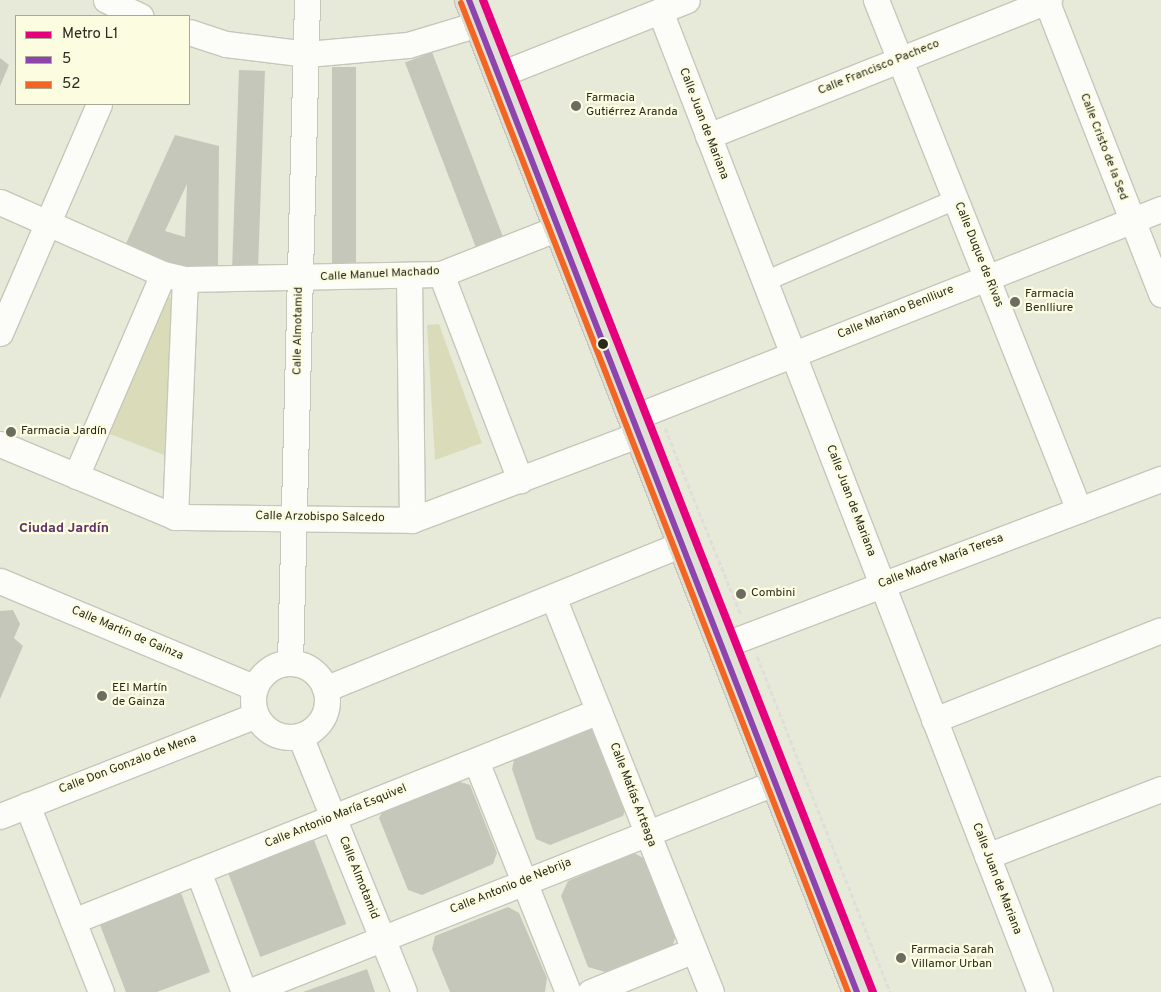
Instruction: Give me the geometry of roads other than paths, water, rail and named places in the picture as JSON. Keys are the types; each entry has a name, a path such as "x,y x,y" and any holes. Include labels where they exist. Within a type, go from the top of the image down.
{"main road":[{"path":"473,12 857,992"}],"street":[{"path":"106,0 140,12"},
{"name":"Calle Almotamid","path":"290,663 296,516 307,0"},
{"path":"498,75 687,0"},
{"name":"Calle Duque de Rivas","path":"876,0 1079,510"},
{"name":"Calle Francisco Pacheco","path":"708,136 1047,0"},
{"name":"Calle Cristo de la Sed","path":"1047,0 1161,294"},
{"name":"Calle Juan de Mariana","path":"660,11 1040,992"},
{"path":"190,32 226,44 307,54 408,45 473,12"},
{"path":"0,333 99,105"},
{"path":"764,281 956,199"},
{"name":"Calle Manuel Machado","path":"0,202 174,276 300,279 409,276 440,284 558,228"},
{"name":"Calle Mariano Benlliure","path":"635,426 793,355 1161,209"},
{"path":"76,476 174,276"},
{"path":"174,276 175,517"},
{"path":"409,276 412,520"},
{"path":"440,284 510,475 419,508 417,296 440,284"},
{"path":"440,284 520,480"},
{"name":"Calle Arzobispo Salcedo","path":"0,444 175,517 296,516 412,520 520,480 635,426"},
{"name":"Calle Madre María Teresa","path":"722,646 1161,479"},
{"path":"325,690 682,544"},
{"name":"Calle Martín de Gainza","path":"0,581 254,687"},
{"name":"Calle Matías Arteaga","path":"553,597 710,992"},
{"path":"934,720 1161,630"},
{"path":"290,663 312,670 325,690 325,712 319,723 300,736 274,734 256,715 254,687 268,669 290,663"},
{"name":"Calle Antonio María Esquivel","path":"73,922 599,711"},
{"name":"Calle Don Gonzalo de Mena","path":"0,816 256,715"},
{"name":"Calle Almotamid","path":"300,736 335,818 404,992"},
{"path":"476,761 568,992"},
{"name":"Calle Antonio de Nebrija","path":"246,992 774,783"},
{"path":"987,856 1161,788"},
{"path":"27,805 101,992"},
{"path":"198,871 246,992"},
{"path":"590,992 694,950"}],"metro line":[{"name":"L1","path":"483,0 873,992"}],"place":[{"name":"Farmacia Gutiérrez Aranda","path":"576,106"},
{"name":"Farmacia Benlliure","path":"1015,302"},
{"name":"Farmacia Jardín","path":"11,432"},
{"name":"Combini","path":"741,594"},
{"name":"EEI Martín de Gainza","path":"102,696"},
{"name":"Farmacia Sarah Villamor Urban","path":"901,958"}],"district":[{"name":"Ciudad Jardín","path":"64,529"}]}
